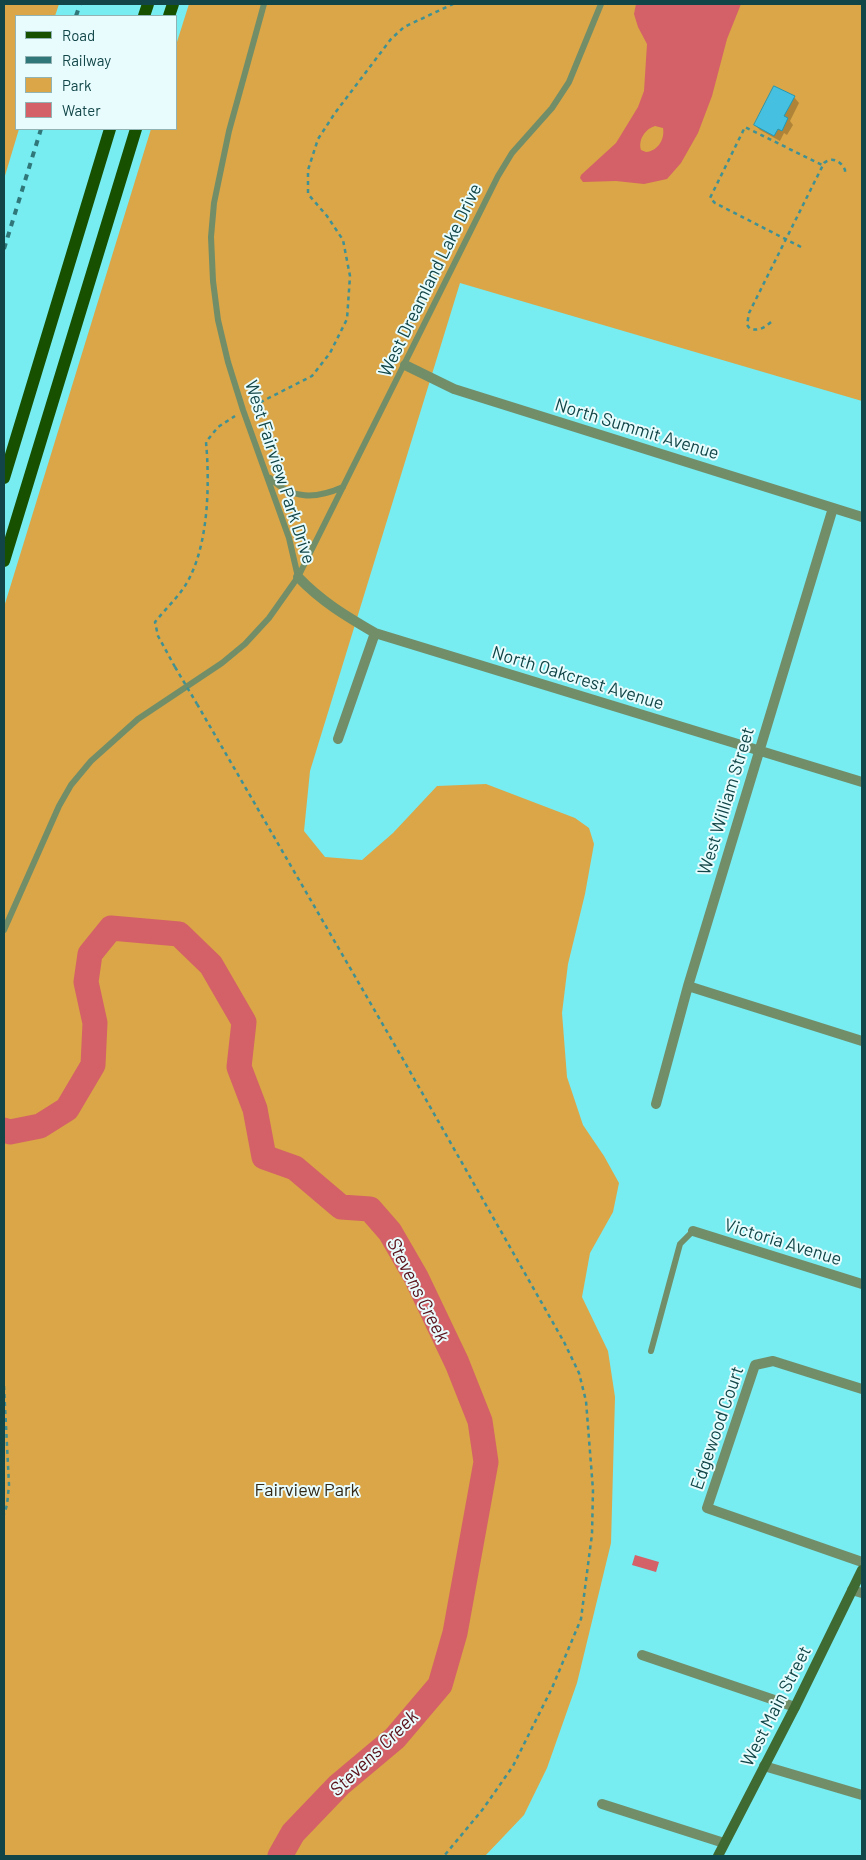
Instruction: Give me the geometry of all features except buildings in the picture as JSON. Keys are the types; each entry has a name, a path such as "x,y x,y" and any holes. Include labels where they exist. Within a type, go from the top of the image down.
{"main road":[{"path":"4,478 110,130"},
{"path":"4,561 136,130"}],"street":[{"name":"North Summit Avenue","path":"405,365 454,389 862,517"},
{"name":"West William Street","path":"656,1104 688,986 833,508"},
{"name":"North Oakcrest Avenue","path":"298,577 316,595 375,633 862,782"},
{"path":"338,739 375,633"},
{"path":"688,986 862,1041"},
{"name":"Victoria Avenue","path":"694,1231 862,1284"},
{"name":"Edgewood Court","path":"862,1389 773,1361 755,1365 707,1508 862,1562"},
{"name":"West Main Street","path":"718,1856 857,1592 862,1570"},
{"path":"642,1655 795,1707"},
{"path":"764,1766 862,1795"},
{"path":"602,1804 724,1843"}],"lane":[{"name":"West Fairview Park Drive","path":"4,930 59,806 71,785 91,761 138,719 214,669 245,644 269,618 298,577 290,538 243,410 218,320 213,281 211,237 214,203 229,131 264,4"},
{"name":"West Dreamland Lake Drive","path":"298,577 498,176 512,153 552,108 569,82 601,4"},
{"path":"267,476 285,490 307,496 319,496 344,486"},
{"path":"651,1351 680,1244 694,1231"}],"path":[{"path":"444,1856 514,1766 552,1688 580,1619 592,1526 593,1490 586,1401 579,1373 564,1342 404,1061 175,667 158,636 155,622 181,592 197,562 206,522 208,467 206,442 218,427 243,410 312,376 330,353 347,318 350,276 343,240 327,216 308,194 308,170 318,139 391,39 404,27 453,4"},
{"path":"802,247 715,203 710,198 745,127 822,166"},
{"path":"771,322 764,328 756,330 750,329 747,319 822,166 828,160 836,161 843,165 845,175"},
{"path":"4,1386 9,1484 4,1514"}],"green space":[{"path":"4,4 59,4 55,15 15,15 15,130 19,130 4,179"},
{"name":"Fairview Park","path":"189,4 862,4 862,401 460,283 310,771 304,831 325,857 362,860 393,833 437,786 486,784 575,818 589,828 594,844 585,894 568,964 562,1013 567,1077 583,1125 619,1183 613,1212 590,1253 582,1297 608,1351 615,1397 611,1543 577,1683 547,1768 524,1815 485,1856 4,1856 4,607 151,130 178,130 178,39"}],"water":[{"path":"636,4 741,4 727,39 712,96 698,133 681,163 667,179 644,184 616,181 583,182 580,178 581,175 616,143 638,107 644,91 647,44 634,14","holes":["655,126 663,128 660,144 650,151 641,150 641,139 645,132"]},
{"path":"635,1555 659,1562 656,1572 632,1565"}],"waterway":[{"name":"Stevens Creek","path":"4,1130 10,1132 40,1126 67,1109 93,1065 95,1023 86,982 90,954 111,928 179,934 211,965 244,1022 239,1067 255,1109 264,1157 295,1168 341,1207 370,1209 390,1232 416,1277 457,1363 480,1421 486,1462 455,1633 440,1685 395,1738 339,1785 293,1833 280,1856"}],"railway":[{"path":"76,15 80,4"},
{"path":"4,249 41,130"}]}
